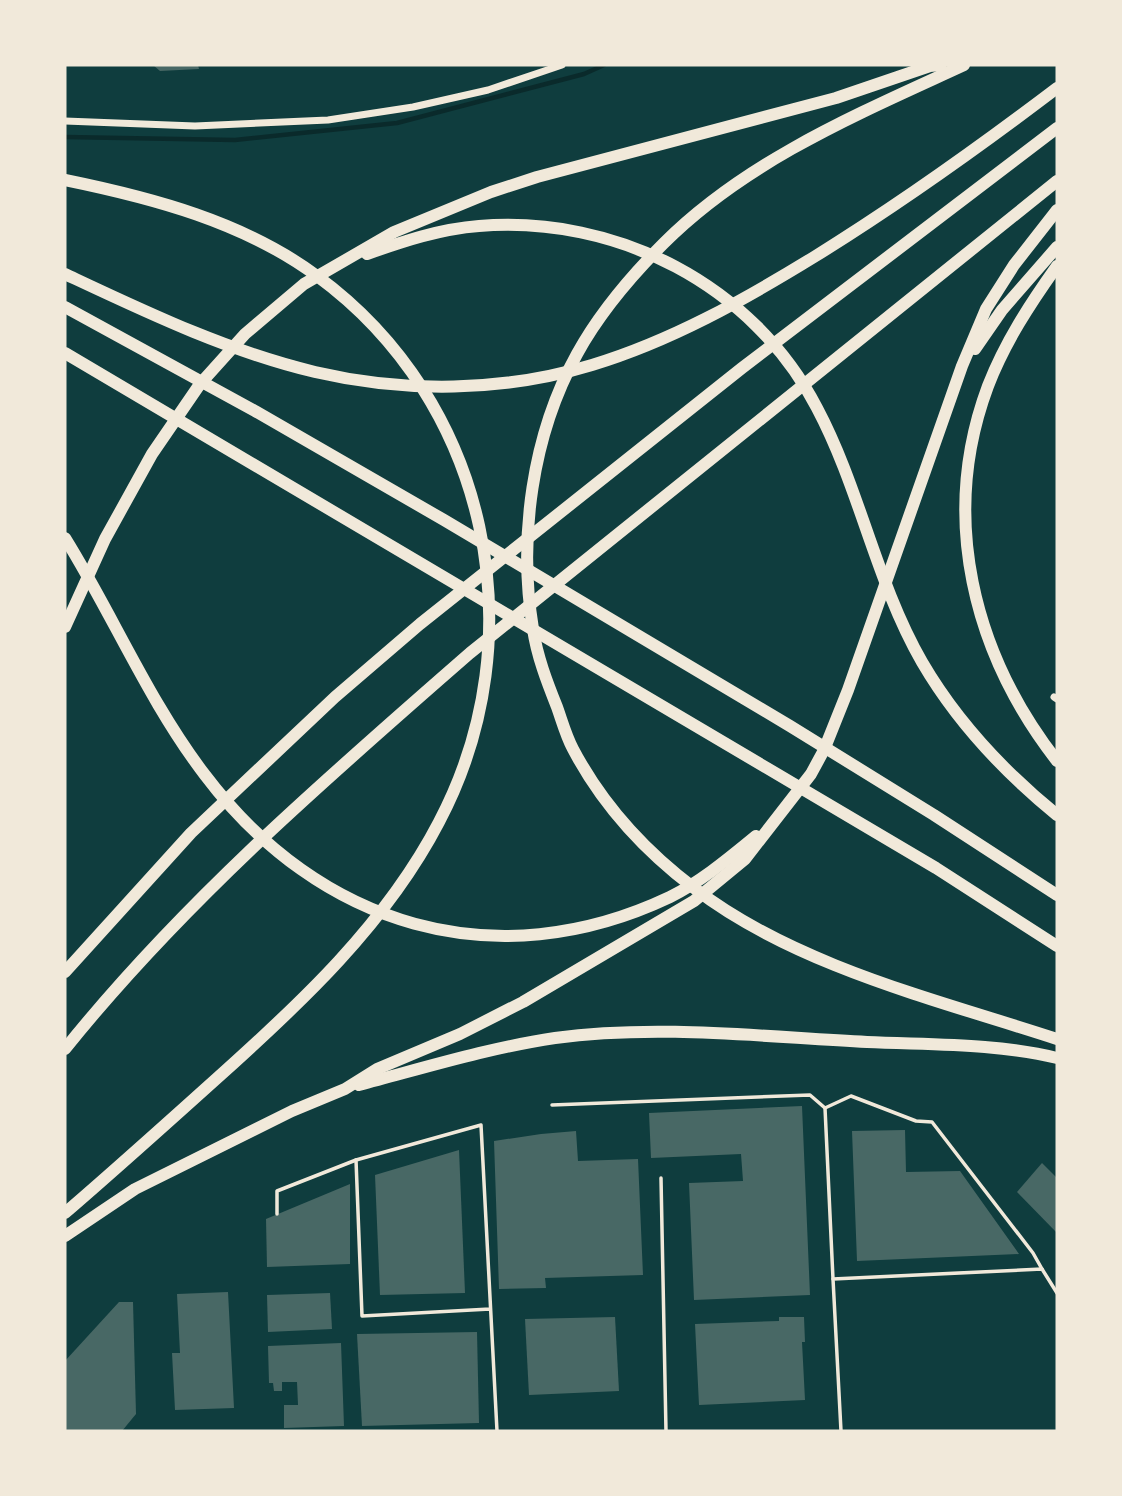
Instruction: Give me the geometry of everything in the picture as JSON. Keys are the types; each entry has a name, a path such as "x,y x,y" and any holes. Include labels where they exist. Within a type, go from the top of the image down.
{"highway":[{"path":"65,627 105,539 164,434 222,358 267,314 304,284 394,232 502,189 836,98 930,66 941,65"},
{"path":"964,65 804,142 754,172 685,224 634,274 601,315 576,356 554,404 540,453 532,492 527,557 533,630 545,675 573,748 624,824 654,856 730,914 819,958 1057,1040"},
{"path":"65,274 145,311 258,356 317,372 383,383 424,386 519,381 592,365 657,341 766,286 836,244 940,174 1057,88"},
{"path":"65,972 191,833 335,697 420,624 803,320 1057,128"},
{"path":"65,180 119,191 186,211 261,242 331,287 373,326 401,360 433,407 456,451 470,487 481,528 489,575 491,613 486,680 478,721 458,782 439,823 394,894 350,951 276,1026 65,1213"},
{"path":"65,1049 163,938 229,873 293,811 470,653 1057,181"},
{"path":"65,1236 135,1189 292,1111 345,1088 377,1069 460,1034 523,1002 648,930 712,887 745,859 811,774 828,741 962,366 986,309 1014,265 1057,210"},
{"path":"342,263 444,230 517,225 566,229 632,246 664,259 688,272 745,313 785,355 818,410 838,451 876,557 920,660 976,739 1019,785 1057,815"},
{"path":"962,366 1002,310 1057,247"},
{"path":"1057,266 1024,312 1003,350 988,386 976,423 969,464 966,514 968,557 978,611 995,659 1014,699 1057,761"},
{"path":"65,307 255,411 456,527 790,726 1057,895"},
{"path":"65,353 913,855 1057,946"},
{"path":"65,538 97,589 186,748 206,776 267,845 297,868 352,902 397,920 465,933 532,934 570,929 629,914 671,896 704,877 769,827"},
{"path":"345,1088 437,1063 555,1038 617,1033 672,1032 980,1048 1057,1058"}],"street":[{"path":"65,121 195,125 328,120 413,107 475,93 562,65"}],"lane":[{"path":"552,1105 810,1095 825,1108 841,1431"},
{"path":"825,1108 851,1096 915,1121 932,1122 1033,1253 1057,1293"},
{"path":"277,1214 277,1191 356,1160 481,1125 497,1431"},
{"path":"356,1160 362,1316 490,1309"},
{"path":"661,1178 666,1431"},
{"path":"833,1279 1042,1269"}],"building":[{"path":"153,65 198,65 199,69 160,71"},
{"path":"802,1106 810,1295 694,1300 689,1183 743,1181 741,1154 651,1158 649,1113"},
{"path":"905,1130 906,1172 960,1171 1019,1254 857,1261 852,1131"},
{"path":"576,1131 578,1161 638,1159 643,1275 545,1278 546,1288 499,1289 494,1141"},
{"path":"459,1150 465,1293 380,1295 375,1175"},
{"path":"1042,1163 1057,1178 1057,1233 1017,1192"},
{"path":"350,1184 350,1264 267,1267 266,1219"},
{"path":"228,1292 234,1408 175,1410 172,1353 180,1353 177,1294"},
{"path":"330,1293 332,1329 268,1332 267,1295"},
{"path":"119,1302 133,1302 136,1414 122,1431 65,1431 65,1361"},
{"path":"615,1317 619,1391 529,1395 525,1319"},
{"path":"779,1317 804,1317 805,1342 802,1342 805,1400 699,1405 695,1324 779,1321"},
{"path":"477,1332 479,1423 362,1426 357,1334"},
{"path":"341,1343 344,1426 284,1428 284,1405 298,1405 297,1382 282,1382 282,1391 274,1391 273,1383 269,1383 268,1346"}],"waterway":[{"path":"65,137 235,140 397,123 584,74 604,65"}]}
